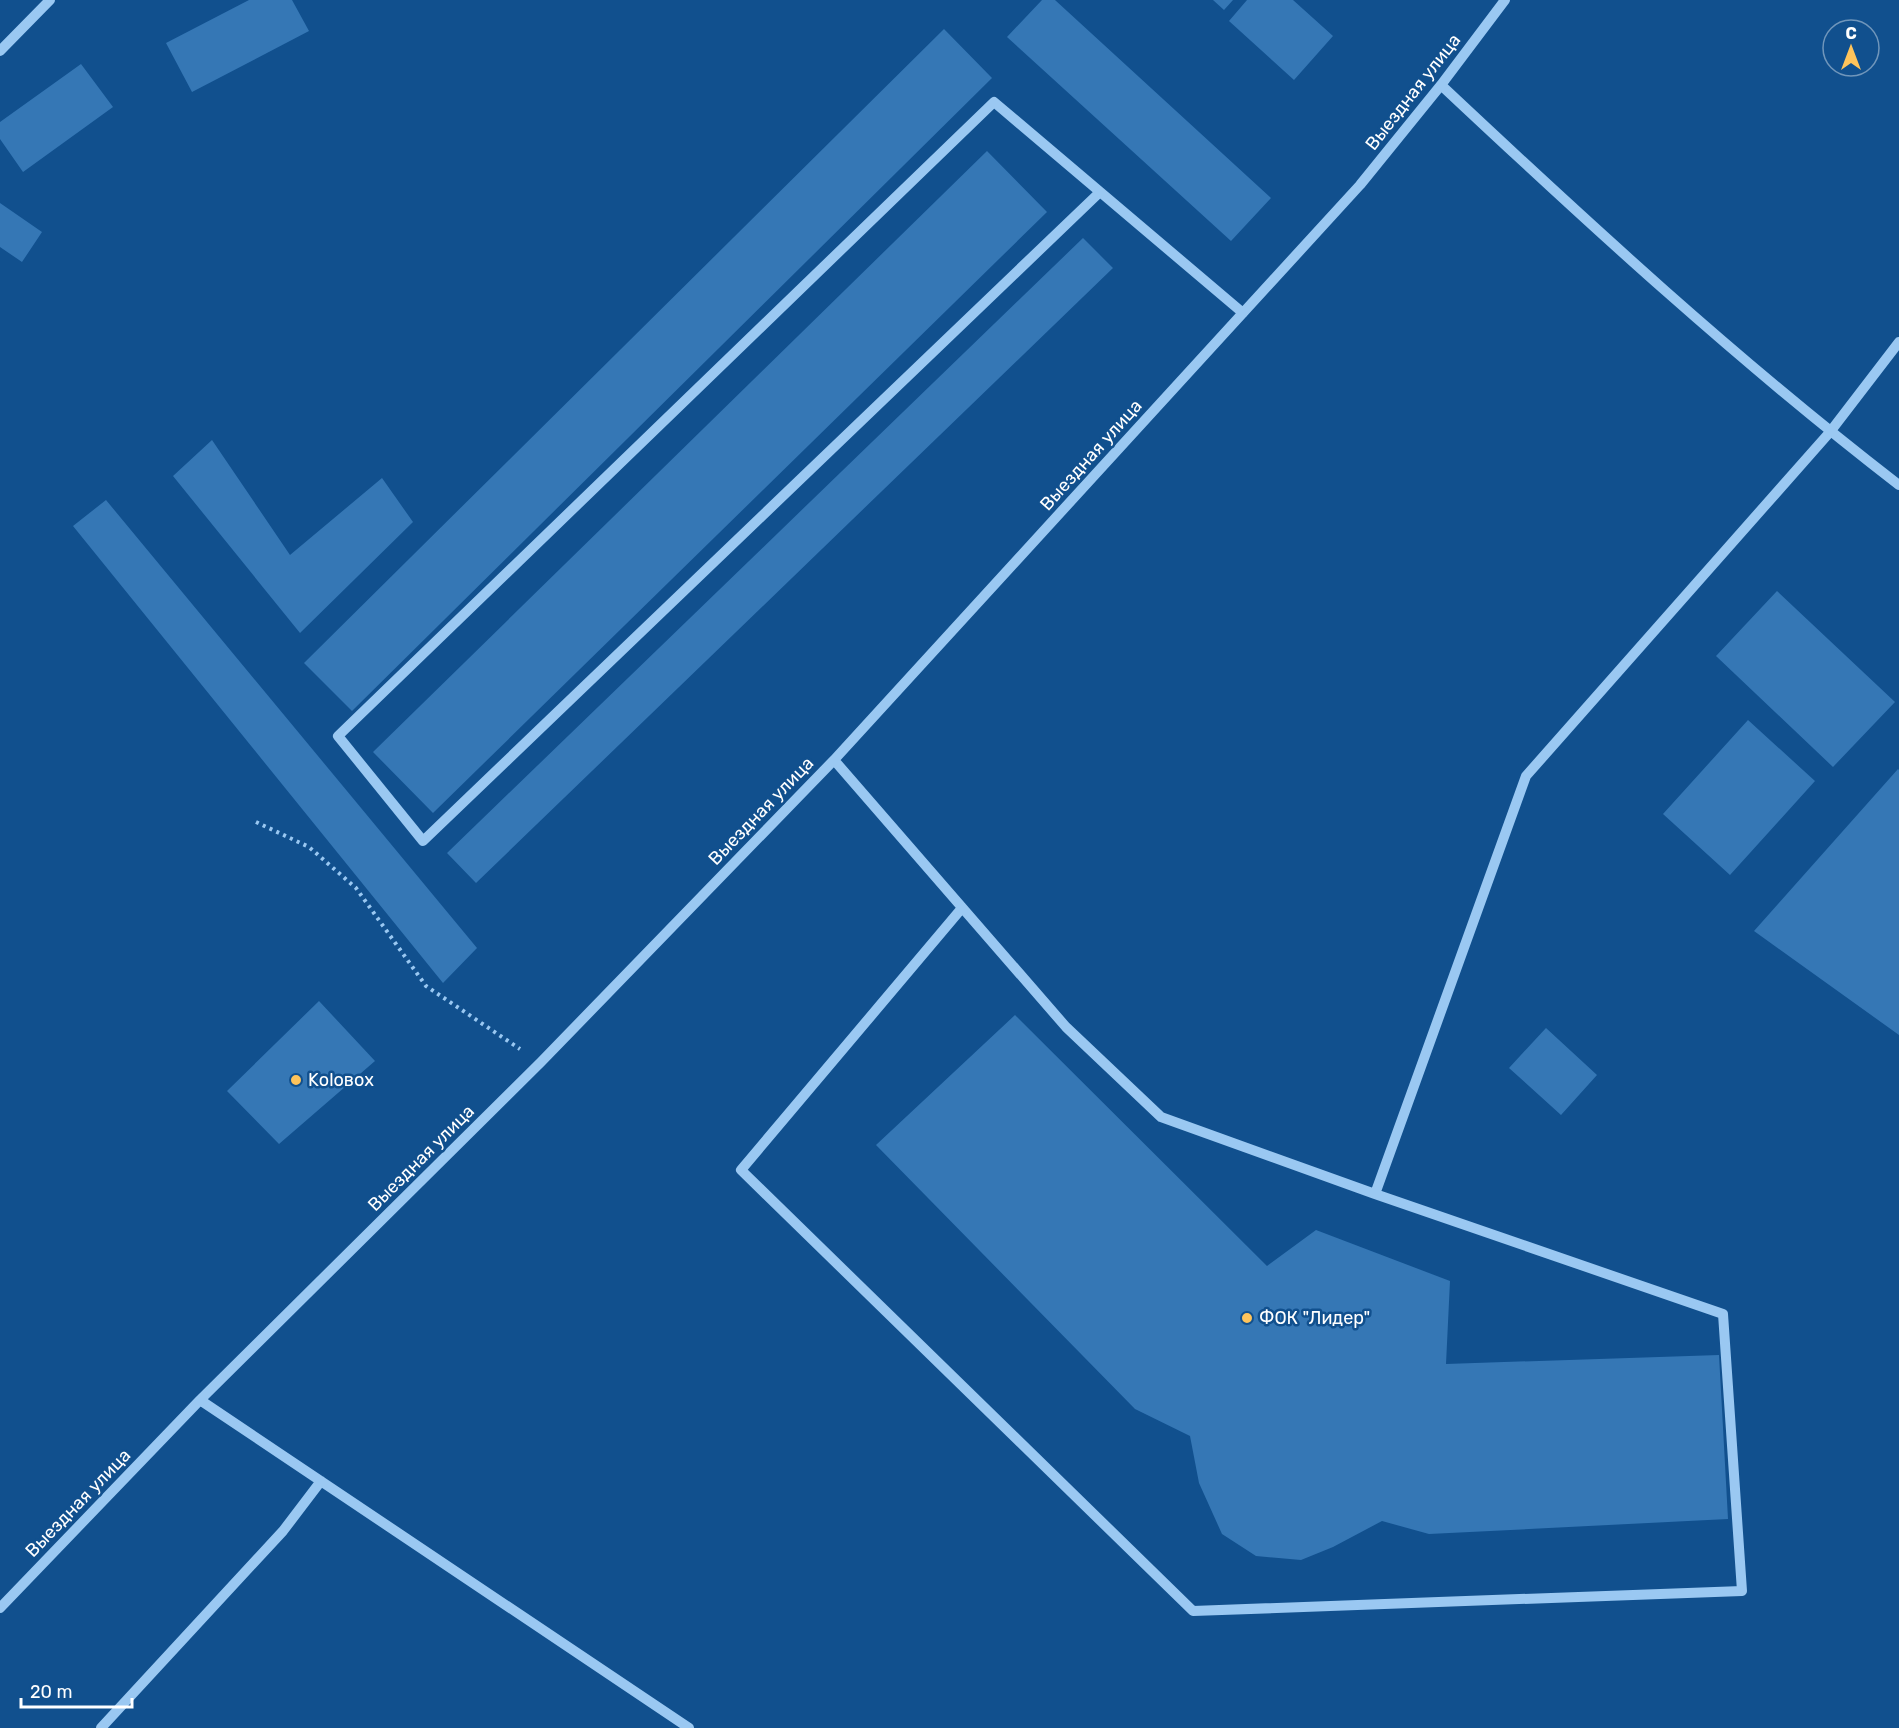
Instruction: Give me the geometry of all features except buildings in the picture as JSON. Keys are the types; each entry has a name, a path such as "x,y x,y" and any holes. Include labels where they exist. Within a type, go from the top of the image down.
{"street":[{"path":"0,51 50,0"},
{"name":"Выездная улица","path":"0,1608 200,1400 541,1062 834,760 1360,185 1441,85 1505,0"},
{"path":"1441,85 1661,289 1830,432 1899,485"},
{"path":"1100,192 423,841 338,736 994,102 1243,313"},
{"path":"1375,1194 1526,776 1830,432 1899,342"},
{"path":"834,760 1066,1027 1161,1117 1375,1194 1723,1314 1742,1591 1193,1611 741,1170 962,908"},
{"path":"200,1400 689,1728"},
{"path":"101,1728 283,1531 321,1481"}],"path":[{"path":"256,822 309,848 356,888 426,986 541,1062"}],"place":[{"name":"Kоlовох","path":"296,1080"},
{"name":"ФОК \"Лидер\"","path":"1247,1318"}]}
